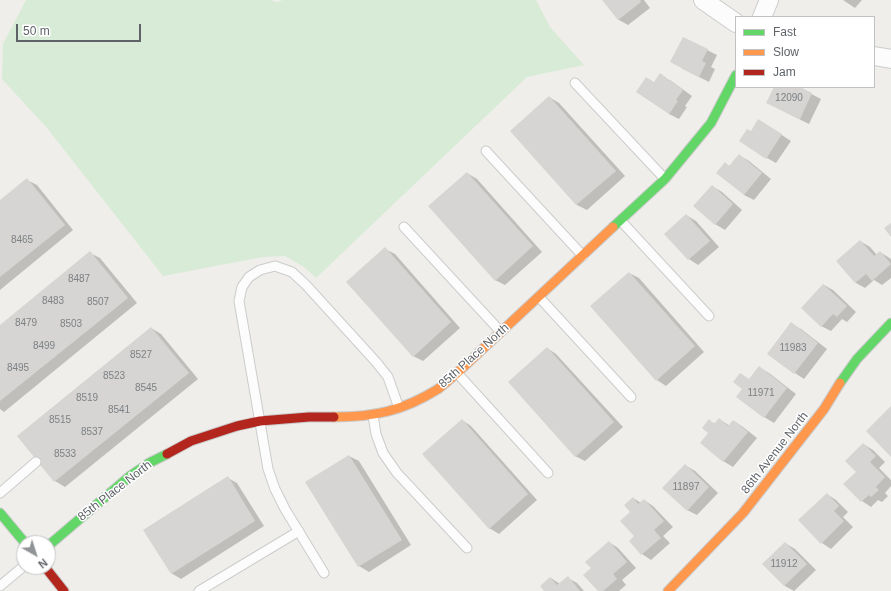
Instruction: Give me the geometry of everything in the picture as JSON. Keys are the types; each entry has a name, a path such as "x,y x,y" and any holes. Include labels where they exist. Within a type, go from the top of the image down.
{"street":[{"path":"702,0 735,22"},
{"path":"762,16 769,0"},
{"path":"875,56 891,59"},
{"name":"85th Place North","path":"56,539 124,480 149,462 191,441 237,426 260,421 309,416 354,417 373,415 415,402 440,388 584,256 665,179 711,123 735,77"},
{"name":"86th Avenue North","path":"668,591 743,513 824,410 836,389 857,360 891,322"},
{"path":"0,513 18,535"},
{"path":"51,575 64,591"}],"lane":[{"path":"575,83 665,179"},
{"path":"486,151 584,256"},
{"path":"621,221 709,316"},
{"path":"404,227 501,332"},
{"path":"324,573 285,508 275,489 268,468 239,301 242,287 249,277 260,270 275,266 292,272 306,285 377,363 388,377 399,408"},
{"path":"539,297 631,397"},
{"path":"457,373 548,473"},
{"path":"373,415 376,434 383,453 397,473 467,548"},
{"path":"0,493 36,462"},
{"path":"199,591 299,531"},
{"path":"0,586 16,573"}],"green space":[{"path":"26,0 270,0 277,2 283,0 536,0 550,27 584,65 527,77 316,278 304,267 285,256 263,257 163,276 47,128 2,79 3,44"}],"building":[{"path":"602,0 640,0 641,2 618,20"},
{"path":"683,37 708,49 702,61 706,63 699,77 670,62"},
{"path":"660,73 683,90 676,100 678,101 669,114 636,92 646,77 654,82"},
{"path":"774,88 802,88 812,93 800,119 766,103"},
{"path":"549,96 616,171 576,205 510,131"},
{"path":"758,119 782,134 766,159 739,141 747,129 751,131"},
{"path":"739,154 762,173 744,195 716,173 725,162 729,166"},
{"path":"467,172 533,246 495,281 428,206"},
{"path":"27,178 65,225 0,277 0,200"},
{"path":"712,185 733,204 715,225 693,206"},
{"path":"686,214 710,241 688,260 664,234"},
{"path":"891,223 891,237 884,228"},
{"path":"860,240 874,256 880,251 891,264 872,281 866,274 855,283 836,261"},
{"path":"385,247 451,322 413,357 346,282"},
{"path":"90,251 128,298 0,401 0,325"},
{"path":"629,272 695,346 656,381 590,306"},
{"path":"823,284 847,306 837,317 833,314 821,327 801,308"},
{"path":"791,322 818,343 794,374 767,354"},
{"path":"151,327 189,373 54,482 17,436"},
{"path":"547,347 614,422 575,457 508,382"},
{"path":"759,366 787,388 764,418 736,397 742,389 733,382 740,373 749,379"},
{"path":"891,406 891,457 866,431"},
{"path":"719,418 728,426 733,420 748,432 723,462 700,443 708,433 702,428 709,419 714,424"},
{"path":"462,419 528,494 489,529 422,454"},
{"path":"863,443 876,456 870,462 885,477 876,487 879,490 871,497 869,495 861,502 843,484 856,472 845,461"},
{"path":"349,455 402,540 358,567 305,482"},
{"path":"685,464 709,487 687,511 662,488"},
{"path":"228,476 255,521 171,574 143,530"},
{"path":"827,493 839,506 834,511 844,521 821,544 798,520"},
{"path":"633,497 638,504 644,499 664,521 654,530 661,538 641,555 629,541 634,536 620,521 630,512 624,505"},
{"path":"609,541 627,562 613,574 617,579 603,591 598,591 583,575 591,568 585,562"},
{"path":"785,542 807,564 784,586 762,564"},
{"path":"568,576 580,591 544,591 540,586 550,577 557,585"}],"traffic: fast":[{"path":"613,227 665,179 711,123 735,77"},
{"path":"840,383 857,359 891,323"},
{"path":"56,539 130,476 149,463 167,454"},
{"path":"0,513 18,535"}],"traffic: slow":[{"path":"334,417 362,416 400,408 413,403 438,389 613,227"},
{"path":"668,591 743,513 824,409 840,383"}],"traffic: jam":[{"path":"167,454 191,441 237,426 260,421 309,417 334,417"},
{"path":"51,575 64,591"}]}
